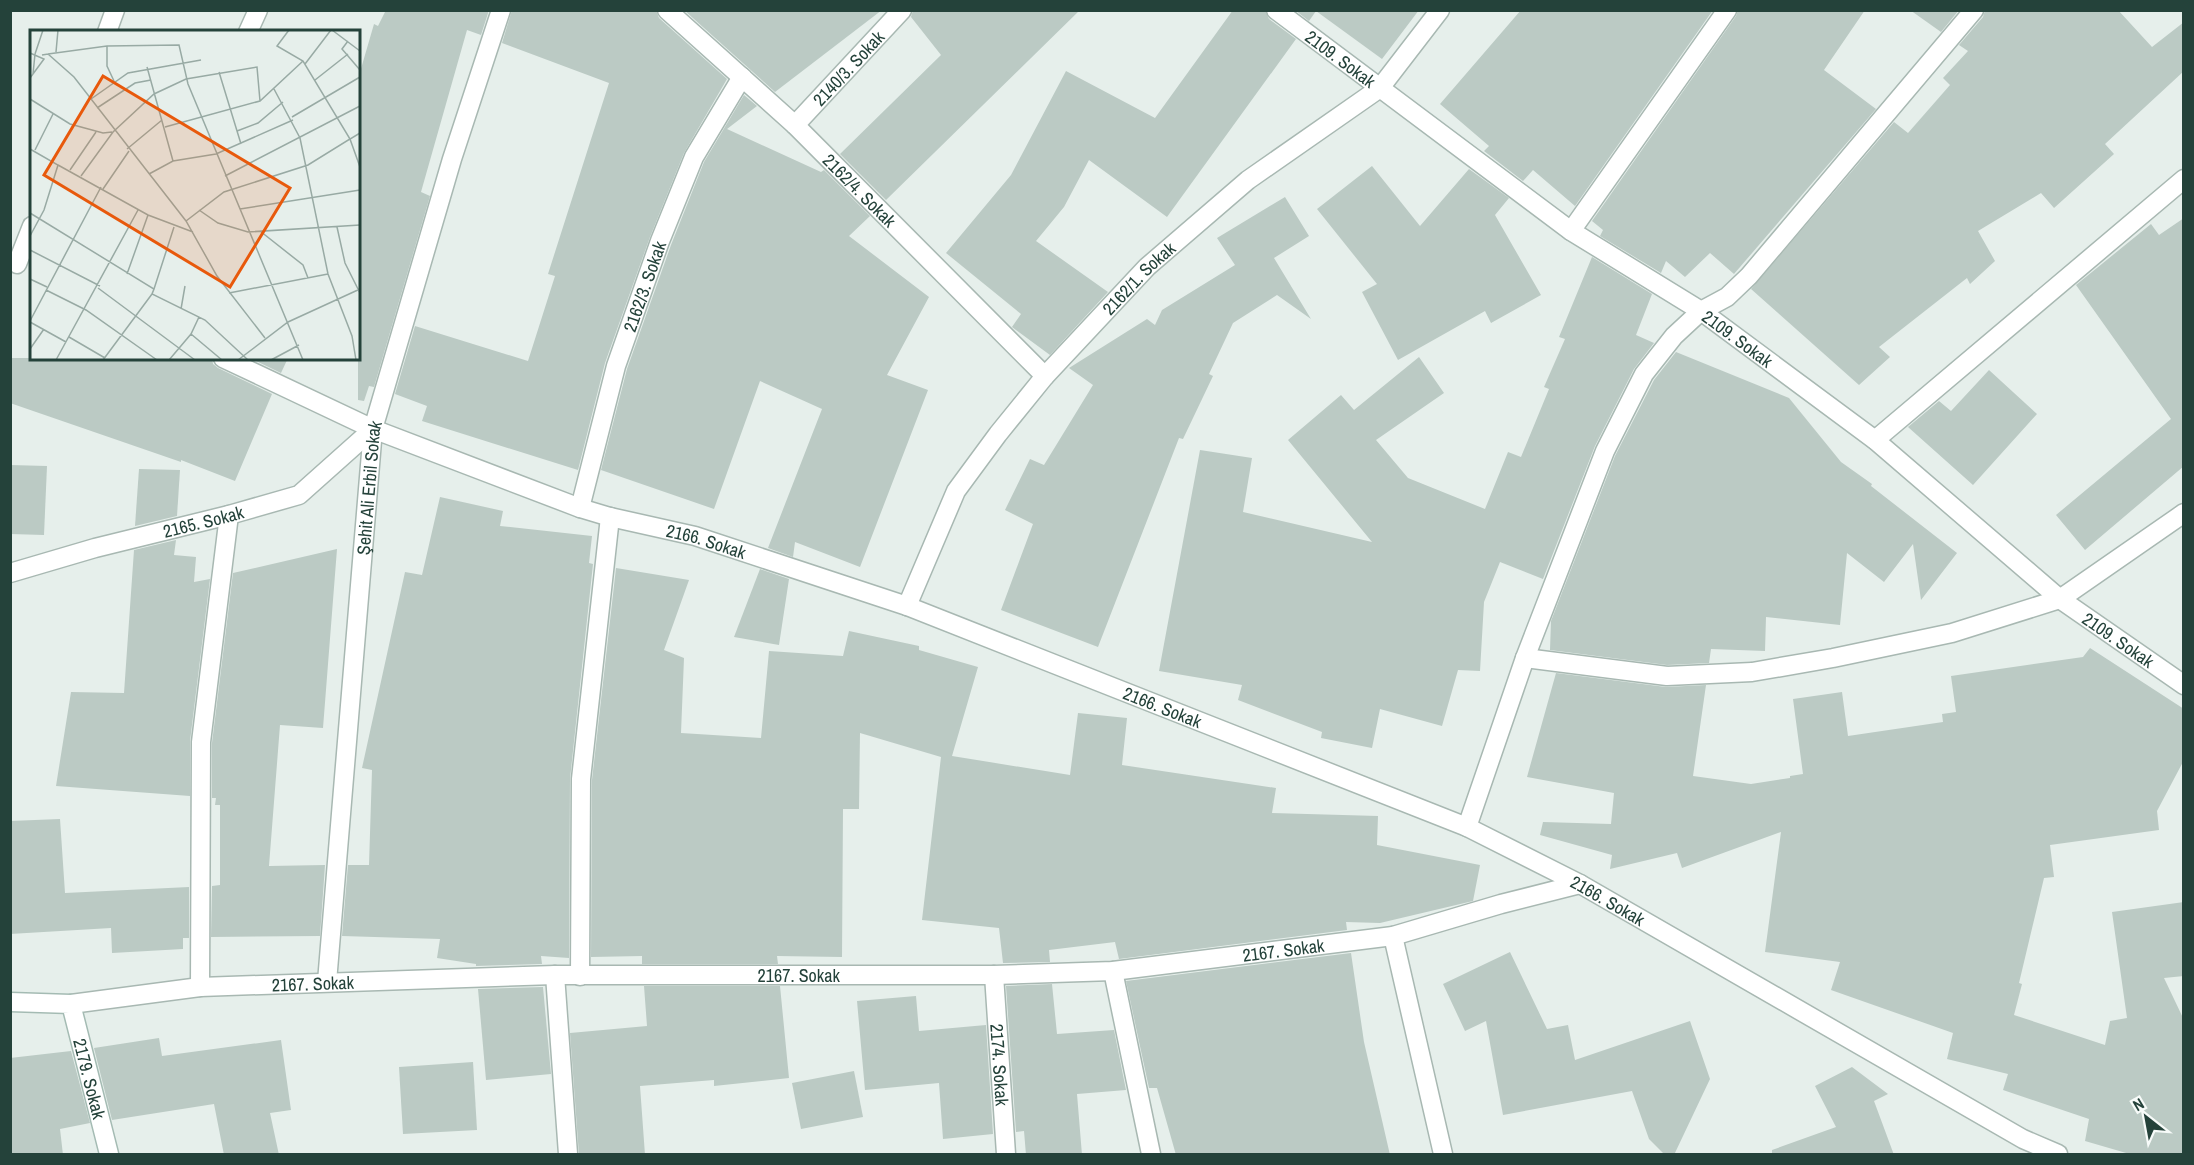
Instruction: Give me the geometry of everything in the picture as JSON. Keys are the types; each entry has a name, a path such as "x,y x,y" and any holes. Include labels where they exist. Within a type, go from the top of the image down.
{"street":[{"path":"108,30 115,10"},
{"path":"249,30 258,10"},
{"name":"Şehit Ali Erbil Sokak","path":"327,982 373,429 452,159 501,10"},
{"name":"2162/4. Sokak","path":"667,10 795,125 1045,376"},
{"name":"2140/3. Sokak","path":"795,125 902,10"},
{"name":"2109. Sokak","path":"1276,10 1571,231 1701,311 1875,440 2060,599 2184,685"},
{"name":"2162/1. Sokak","path":"907,606 956,491 1045,376 1147,267 1248,180 1380,88 1440,10"},
{"path":"1571,231 1726,10"},
{"path":"1467,827 1525,658 1605,451 1644,374 1674,336 1701,311 1727,297 1749,276 1974,10"},
{"name":"2162/3. Sokak","path":"580,508 616,366 660,241 694,158 742,77"},
{"path":"1875,440 2184,179"},
{"path":"20,265 30,232"},
{"name":"2166. Sokak","path":"227,360 373,429 580,508 695,536 907,606 1467,827 1580,884 2012,1133 2058,1155"},
{"name":"2165. Sokak","path":"10,573 95,548 299,495 373,429"},
{"path":"1525,658 1667,676 1752,672 1952,633 2060,599 2184,513"},
{"path":"200,987 201,742 229,515"},
{"path":"580,976 581,779 610,517"},
{"path":"2163,526 2184,529"},
{"name":"2167. Sokak","path":"10,1002 71,1004 200,987 555,975 994,975 1113,971 1393,936 1501,904 1580,884"},
{"path":"1393,936 1443,1155"},
{"path":"1113,971 1151,1155"},
{"path":"555,975 568,1155"},
{"name":"2174. Sokak","path":"994,975 1006,1155"},
{"name":"2179. Sokak","path":"71,1004 109,1155"}],"building":[{"path":"386,10 489,10 481,35 467,30 421,192 430,196 374,387 369,386 364,401 358,400 360,72 374,24 378,26"},
{"path":"512,10 656,10 659,18 727,79 684,153 650,237 605,363 578,470 422,421 427,406 395,394 415,326 528,361 555,276 548,274 609,83 502,43"},
{"path":"684,10 882,10 775,92"},
{"path":"913,10 1080,10 886,200 840,154 941,55 911,17"},
{"path":"1233,10 1265,10 1269,19 1296,39 1167,217 1089,160 1064,207 1036,241 1108,292 1050,355 1012,327 1021,314 946,253 1011,175 1066,71 1155,118"},
{"path":"1295,10 1419,10 1382,59 1316,11 1309,21"},
{"path":"1521,10 1713,10 1575,206 1533,170 1523,181 1484,151 1489,146 1440,104"},
{"path":"1738,10 1865,10 1824,70 1876,109 1734,274 1710,253 1685,277 1666,261 1661,273 1600,236 1603,230 1592,221"},
{"path":"1910,10 1959,10 1941,32"},
{"path":"1985,10 2118,10 2152,47 2184,22 2184,71 2105,144 2114,154 2054,208 2041,193 1978,231 1995,261 1970,284 1967,278 1879,347 1890,357 1859,385 1751,289 1894,122 1908,133 1950,85 1943,78 1968,51 1959,45 1983,17"},
{"path":"744,95 757,106 727,129 821,172 824,170 870,216 849,236 929,297 887,375 928,390 860,567 795,542 793,557 768,548 822,409 760,381 714,509 601,470 627,369 671,245 704,162"},
{"path":"1372,166 1420,226 1469,169 1509,198 1495,215 1541,295 1491,323 1485,311 1398,360 1362,292 1377,284 1317,209"},
{"path":"1285,197 1309,236 1274,258 1311,319 1277,295 1233,323 1209,374 1213,376 1183,439 1179,438 1098,647 1001,610 1033,524 1005,510 1030,459 1044,465 1093,385 1069,368 1147,319 1155,325 1162,310 1235,265 1217,238"},
{"path":"2184,218 2184,466 2085,550 2056,515 2171,419 2076,285 2151,224 2159,235"},
{"path":"1592,257 1652,294 1636,335 1654,343 1634,369 1595,446 1543,579 1500,562 1484,602 1480,671 1458,670 1442,726 1380,709 1372,748 1321,738 1322,732 1238,700 1242,685 1159,671 1200,450 1252,458 1243,512 1372,542 1288,440 1341,395 1354,410 1419,357 1444,393 1376,440 1408,478 1485,509 1508,452 1521,457 1549,389 1544,387 1565,339 1559,337"},
{"path":"1676,352 1789,398 1841,462 1872,484 1871,486 1957,553 1921,600 1913,544 1884,582 1847,553 1840,625 1766,617 1765,651 1711,649 1709,663 1667,665 1550,650 1551,621 1615,456 1654,380"},
{"path":"10,358 30,358 30,360 212,360 218,368 272,394 235,481 181,460 181,462 10,403"},
{"path":"254,360 287,360 281,373"},
{"path":"1989,370 2037,414 1973,485 1908,427 1939,401 1951,411"},
{"path":"10,465 47,466 44,535 10,534"},
{"path":"139,469 180,470 177,516 135,526"},
{"path":"440,497 503,511 500,526 592,536 589,563 593,564 570,779 569,958 541,956 542,964 476,966 476,964 437,958 440,939 342,936 348,865 369,865 372,770 362,768 405,572 422,575"},
{"path":"176,540 174,555 196,557 194,582 210,579 190,741 190,796 56,786 71,692 124,693 134,550"},
{"path":"337,549 323,728 280,725 269,866 325,865 320,936 211,937 212,886 220,885 220,805 215,805 216,798 212,798 212,743 233,573"},
{"path":"616,568 689,580 664,650 684,658 681,733 761,738 769,651 843,656 849,631 919,646 919,650 978,667 952,756 1070,775 1078,713 1127,718 1122,765 1276,788 1272,813 1378,816 1377,845 1480,865 1473,901 1380,923 1346,922 1347,930 1119,959 1115,942 1049,950 1050,962 1003,963 999,928 922,920 941,757 860,733 859,809 843,809 842,957 777,956 778,964 642,964 642,956 591,957 592,780"},
{"path":"760,569 789,579 779,645 734,637"},
{"path":"2090,648 2184,709 2184,760 2157,811 2159,830 2050,845 2054,877 2044,878 2019,983 2022,984 2014,1015 2105,1045 2110,1021 2127,1018 2112,912 2184,902 2184,976 2164,978 2184,1020 2184,1155 2133,1155 2085,1141 2089,1119 2003,1090 2008,1074 1947,1059 1953,1033 1831,990 1840,962 1765,952 1781,832 1682,868 1677,853 1610,869 1612,855 1540,835 1543,822 1611,824 1614,793 1527,777 1556,673 1666,687 1706,685 1693,776 1751,784 1803,774 1793,699 1842,692 1848,736 1943,722 1942,714 1956,712 1951,676 2083,657"},
{"path":"60,819 65,893 189,887 189,938 183,938 183,949 112,953 111,928 10,934 10,821"},
{"path":"1510,952 1547,1029 1568,1025 1575,1060 1690,1021 1710,1079 1674,1155 1665,1155 1649,1139 1632,1091 1503,1115 1486,1021 1465,1031 1443,984"},
{"path":"1351,953 1364,1042 1390,1155 1176,1155 1157,1088 1149,1088 1126,981"},
{"path":"1052,984 1057,1034 1114,1030 1126,1090 1077,1094 1082,1155 1026,1155 1024,1131 1016,1132 1006,986"},
{"path":"644,986 780,986 789,1078 714,1086 714,1080 640,1086 645,1155 579,1155 570,1033 647,1026"},
{"path":"543,987 551,1074 486,1080 478,989"},
{"path":"916,996 919,1031 986,1025 993,1134 943,1139 939,1083 865,1090 857,1001"},
{"path":"159,1038 162,1056 281,1040 291,1110 270,1113 279,1155 224,1155 214,1104 112,1120 94,1048"},
{"path":"71,1051 90,1123 60,1129 63,1155 10,1155 10,1058"},
{"path":"473,1062 477,1130 403,1134 399,1067"},
{"path":"1852,1067 1888,1094 1874,1101 1894,1155 1772,1155 1772,1150 1836,1127 1815,1086"},
{"path":"854,1071 863,1117 801,1129 792,1083"}]}
